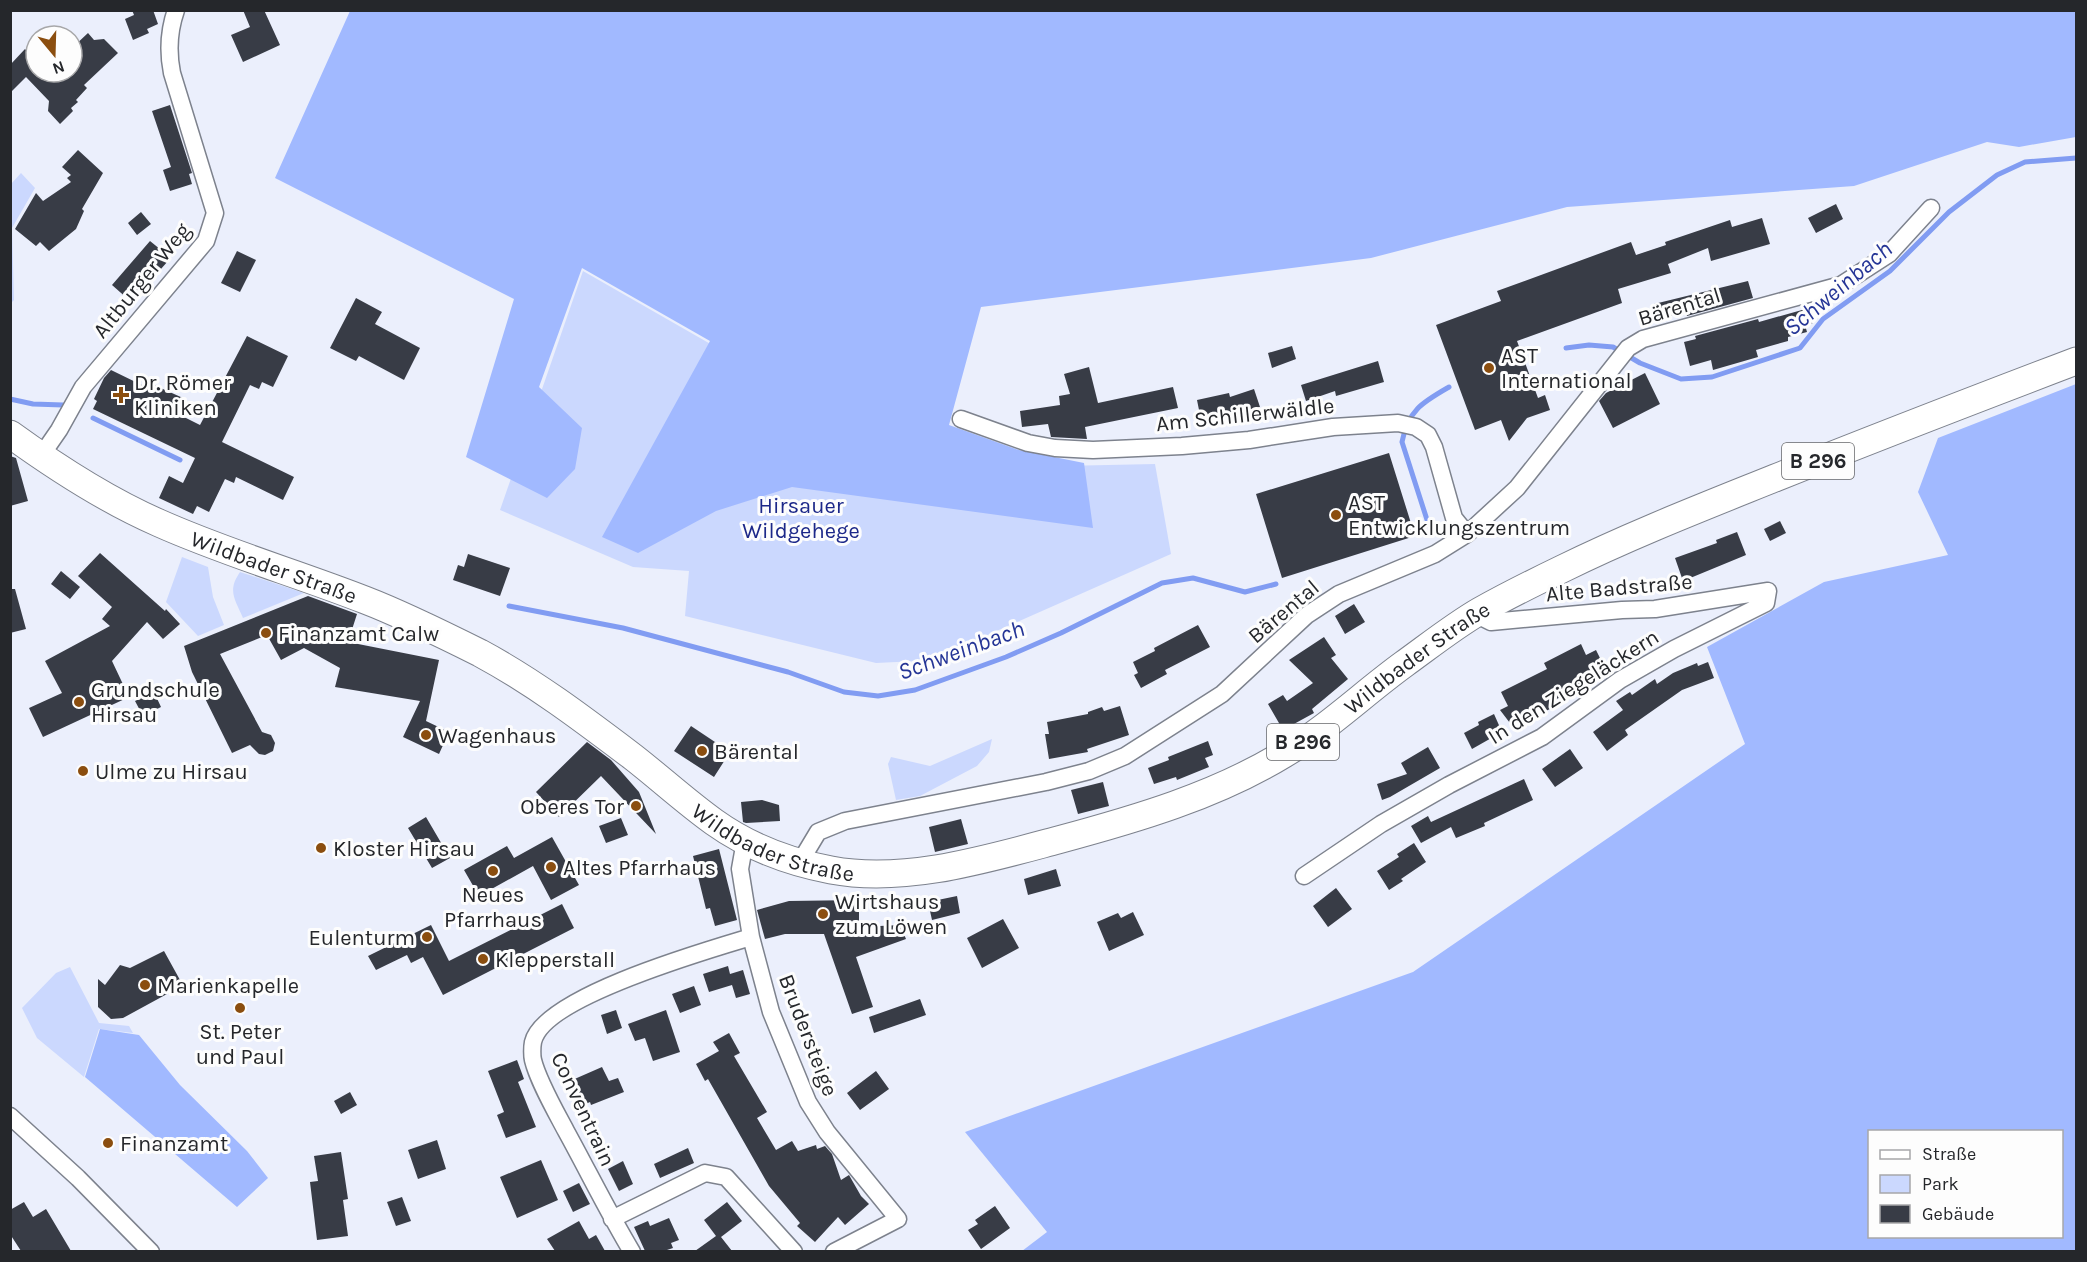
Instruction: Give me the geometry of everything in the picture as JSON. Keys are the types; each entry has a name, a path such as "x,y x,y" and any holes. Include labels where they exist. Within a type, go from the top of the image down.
{"main road":[{"name":"Wildbader Straße","path":"10,434 99,494 153,521 190,537 365,600 483,655 557,702 630,755 713,822 745,841 769,853 836,871 880,874 933,869 1005,854 1108,826 1182,802 1236,781 1287,753 1333,721 1400,667 1475,614 1562,568 1679,516 1909,424 2076,361"}],"street":[{"name":"Altburger Weg","path":"41,456 59,430 83,387 206,241 215,213 169,59 176,10"},
{"name":"Bärental","path":"800,862 818,832 845,820 1046,782 1089,771 1125,756 1222,694 1307,615 1338,594 1435,554 1467,534 1517,488 1623,353 1643,339 1840,285 1889,254 1931,208"},
{"name":"Am Schillerwäldle","path":"961,419 1028,443 1055,448 1093,450 1250,440 1333,427 1398,423 1416,427 1428,435 1434,447 1454,518 1467,534"},
{"name":"Alte Badstraße","path":"1475,614 1491,622 1655,609 1768,591"},
{"name":"In den Ziegeläckern","path":"1304,876 1381,824 1449,785 1542,737 1620,680 1766,603 1768,591"},
{"name":"Brudersteige","path":"745,841 740,869 751,937 771,1012 808,1102 827,1132 898,1219 834,1251"},
{"name":"Conventrain","path":"632,1251 612,1219 554,1107 532,1059 534,1041 541,1027 582,998 661,966 751,937"},
{"path":"10,1116 78,1178 151,1251"},
{"path":"612,1219 705,1173 726,1177 794,1251"}],"green space":[{"path":"21,173 35,188 12,228 14,300 11,303 11,184"},
{"name":"Hirsauer Wildgehege","path":"583,271 714,346 1061,466 1155,464 1171,554 949,652 917,661 876,663 685,616 689,571 633,567 500,510"},
{"path":"182,557 208,567 213,597 224,625 198,636 166,602"},
{"path":"240,572 304,593 243,618 233,590"},
{"path":"992,739 989,752 977,766 920,796 896,800 888,764 891,757 930,766"},
{"path":"70,967 99,1023 129,1026 133,1033 99,1029 84,1077 37,1038 22,1008 56,973"}],"shaded area":[{"path":"350,11 2076,11 2076,137 2019,147 1987,142 1854,186 1567,207 1371,258 981,307 949,425 1019,450 1084,463 1093,528 792,487 716,511 638,553 602,537 710,341 582,268 539,387 582,428 575,469 547,498 466,457 514,299 275,178"},
{"path":"2076,384 2076,1251 1022,1251 1047,1232 965,1132 1413,972 1745,744 1707,647 1824,582 1948,555 1918,492 1938,438"},
{"path":"100,1029 139,1035 180,1085 247,1151 268,1178 237,1207 85,1077"}],"building":[{"path":"132,10 153,10 158,24 147,29 149,33 133,40 125,19 134,15"},
{"path":"243,10 264,10 280,45 243,62 231,35 250,27"},
{"path":"88,33 94,40 104,39 118,53 84,85 87,88 71,108 73,111 60,124 48,111 49,101 33,84 84,84 84,37"},
{"path":"24,50 24,79 10,93 10,65"},
{"path":"170,105 192,173 189,174 192,184 170,191 163,170 171,167 152,111"},
{"path":"78,150 103,173 82,209 84,211 76,229 49,251 40,242 36,246 15,229 36,193 43,201 71,182 67,178 71,175 62,167"},
{"path":"1836,204 1843,219 1816,233 1808,218"},
{"path":"141,212 151,224 137,235 128,223"},
{"name":"AST International","path":"1762,218 1770,244 1711,261 1708,248 1668,264 1671,273 1618,289 1622,303 1517,341 1538,398 1545,395 1550,410 1527,418 1509,441 1501,420 1475,430 1436,325 1501,301 1497,291 1631,242 1636,255 1666,245 1665,242 1730,220 1732,227"},
{"path":"150,241 166,254 163,257 168,261 138,295 136,292 129,300 112,285"},
{"path":"237,251 256,260 240,292 221,283"},
{"path":"1748,281 1753,298 1687,316 1685,311 1660,320 1654,304"},
{"path":"356,298 382,312 375,324 420,348 404,380 359,356 356,361 330,348"},
{"path":"1809,308 1813,323 1805,325 1807,332 1788,337 1788,341 1756,350 1758,357 1713,370 1711,360 1690,366 1684,342 1696,339 1695,336"},
{"path":"247,336 288,356 273,387 262,382 259,389 250,385 222,442 294,477 283,500 236,477 234,483 225,479 209,512 197,506 193,514 159,498 169,476 183,483 195,458 93,409 97,401 94,399 104,378 111,370 152,390 154,385 183,398 176,413 200,425"},
{"path":"1292,346 1296,359 1272,368 1268,353"},
{"path":"1378,361 1384,382 1336,396 1335,391 1306,401 1301,385"},
{"path":"1089,367 1098,403 1173,387 1178,408 1085,427 1087,439 1051,437 1048,424 1022,427 1020,411 1060,405 1059,396 1070,394 1064,374"},
{"name":"AST International","path":"1645,373 1660,404 1613,428 1599,401 1606,393"},
{"path":"1254,389 1260,407 1205,420 1204,414 1200,415 1197,400 1229,393 1230,397"},
{"name":"AST Entwicklungszentrum","path":"1389,453 1415,536 1282,578 1256,494"},
{"path":"10,456 16,458 28,501 10,506"},
{"path":"1780,521 1786,533 1770,541 1764,529"},
{"path":"1737,532 1746,555 1683,581 1675,558 1717,543 1716,540"},
{"path":"100,553 165,611 166,609 180,624 163,639 147,622 112,661 129,697 43,737 29,708 62,693 45,661 110,626 102,619 112,607 78,576"},
{"path":"468,554 510,568 500,596 453,580 458,565 464,567"},
{"path":"61,571 80,587 70,599 51,584"},
{"path":"10,589 15,589 26,629 10,633"},
{"path":"308,596 357,614 348,642 439,660 426,721 449,732 439,754 403,737 420,701 335,687 340,668 304,648 281,660 267,635 220,654 262,732 271,735 275,743 273,751 265,755 259,754 250,745 232,753 192,672 184,646"},
{"path":"1354,604 1365,622 1345,634 1335,616"},
{"path":"1198,625 1210,647 1165,670 1167,674 1141,688 1134,675 1138,673 1133,662"},
{"path":"1324,637 1336,655 1331,658 1348,679 1312,709 1314,713 1283,730 1268,704 1283,695 1287,701 1313,683 1289,660"},
{"path":"1581,644 1586,655 1596,650 1603,664 1589,671 1593,680 1549,703 1552,708 1513,727 1500,710 1508,706 1501,692 1547,669 1544,663"},
{"path":"1708,662 1714,678 1682,690 1625,730 1628,735 1607,751 1593,732 1623,710 1616,701 1630,692 1632,695 1655,679 1657,684 1673,673 1697,663 1698,666"},
{"path":"154,692 161,707 143,716 135,701"},
{"path":"1120,706 1129,735 1087,749 1088,752 1049,759 1045,734 1049,734 1047,722 1088,714 1102,707 1104,711"},
{"path":"1494,714 1502,732 1472,749 1464,733 1479,725 1478,722"},
{"name":"Bärental","path":"691,726 730,752 714,777 674,751"},
{"path":"1208,741 1213,755 1205,758 1209,767 1177,780 1176,777 1154,784 1148,768 1169,760 1168,757"},
{"path":"587,742 611,760 639,792 656,834 601,776 559,817 536,792"},
{"path":"1428,747 1440,768 1382,800 1377,784 1407,774 1401,763"},
{"path":"1570,749 1583,768 1555,787 1542,769"},
{"path":"1524,779 1533,800 1484,823 1485,826 1456,838 1451,827 1421,843 1411,826 1428,816 1431,822"},
{"path":"1103,782 1109,806 1078,814 1071,790"},
{"path":"762,800 779,805 780,821 743,822 741,802"},
{"path":"426,817 450,858 432,868 408,828"},
{"path":"621,818 628,835 606,843 599,826"},
{"path":"961,819 968,844 935,852 929,827"},
{"path":"552,837 579,885 551,900 533,866 479,896 464,870 507,846 514,858"},
{"path":"1414,843 1426,862 1389,890 1377,871 1399,857 1397,854"},
{"path":"719,849 737,920 715,926 710,908 706,909 693,856"},
{"path":"1056,869 1061,886 1028,895 1024,879"},
{"path":"1336,888 1352,909 1328,927 1313,906"},
{"path":"957,896 960,913 932,920 928,902"},
{"path":"859,900 859,927 900,925 906,939 856,957 873,1007 852,1014 824,934 785,934 765,939 757,910 789,901"},
{"path":"562,904 574,928 443,995 423,957 411,963 407,955 376,970 368,956 431,925 449,961"},
{"path":"1133,912 1144,935 1109,951 1097,922 1118,913 1121,918"},
{"path":"1003,919 1019,948 982,968 967,938"},
{"name":"Marienkapelle","path":"164,951 180,980 178,988 123,1018 111,1019 98,1007 98,979 105,985 120,965 130,968"},
{"path":"728,966 730,974 743,970 750,994 736,998 732,985 709,992 703,974"},
{"path":"694,986 701,1005 680,1013 672,994"},
{"path":"920,999 926,1015 874,1033 869,1017"},
{"path":"616,1010 622,1028 607,1034 601,1015"},
{"path":"666,1010 680,1052 653,1061 645,1038 635,1041 628,1024"},
{"path":"729,1033 740,1053 734,1056 767,1112 757,1118 776,1150 792,1141 798,1151 816,1145 817,1149 825,1146 832,1154 841,1180 849,1175 861,1196 869,1204 845,1225 838,1217 815,1242 797,1226 800,1223 769,1186 708,1079 705,1081 696,1064 719,1051 713,1042"},
{"path":"517,1060 524,1079 518,1082 536,1127 506,1138 497,1115 504,1112 488,1071"},
{"path":"602,1067 609,1081 618,1078 624,1092 591,1105 590,1102 581,1106 570,1081"},
{"path":"876,1071 889,1089 860,1110 847,1093"},
{"path":"350,1092 357,1105 341,1114 334,1101"},
{"path":"437,1140 446,1169 418,1179 408,1150"},
{"path":"688,1148 694,1163 660,1178 654,1164"},
{"path":"341,1152 348,1199 343,1200 348,1236 317,1240 310,1182 318,1181 314,1156"},
{"path":"541,1160 558,1200 517,1218 500,1177"},
{"path":"623,1161 633,1184 619,1191 608,1169"},
{"path":"579,1183 590,1204 573,1212 563,1191"},
{"path":"402,1197 411,1221 396,1226 387,1202"},
{"path":"24,1202 33,1217 46,1209 71,1251 21,1251 10,1234 10,1210"},
{"path":"727,1202 742,1221 721,1237 732,1251 695,1251 716,1236 704,1220"},
{"path":"995,1206 1010,1228 981,1249 968,1230 978,1224 975,1220"},
{"path":"669,1218 679,1240 671,1243 673,1248 664,1251 645,1251 634,1227 648,1221 650,1226"},
{"path":"579,1221 589,1239 596,1235 605,1251 555,1251 547,1239"}],"waterway":[{"name":"Schweinbach","path":"1566,348 1589,345 1613,347 1640,363 1681,379 1712,377 1800,348 1823,319 1890,271 1949,212 1997,175 2025,162 2076,158"},
{"name":"Schweinbach","path":"1429,526 1402,442 1408,422 1418,408 1449,387"},
{"name":"Schweinbach","path":"10,399 33,404 63,405"},
{"name":"Schweinbach","path":"93,418 180,460"},
{"name":"Schweinbach","path":"509,606 623,628 788,672 844,692 878,696 915,690 1006,657 1061,633 1162,583 1193,578 1245,592 1276,584"}],"place":[{"name":"AST International","path":"1489,368"},
{"name":"Dr. Römer Kliniken","path":"121,395"},
{"name":"AST Entwicklungszentrum","path":"1336,515"},
{"name":"Finanzamt Calw","path":"266,633"},
{"name":"Grundschule Hirsau","path":"79,702"},
{"name":"Wagenhaus","path":"426,735"},
{"name":"Bärental","path":"702,751"},
{"name":"Ulme zu Hirsau","path":"83,771"},
{"name":"Oberes Tor","path":"636,806"},
{"name":"Kloster Hirsau","path":"321,848"},
{"name":"Altes Pfarrhaus","path":"551,867"},
{"name":"Neues Pfarrhaus","path":"493,871"},
{"name":"Wirtshaus zum Löwen","path":"823,914"},
{"name":"Eulenturm","path":"427,937"},
{"name":"Klepperstall","path":"483,959"},
{"name":"Marienkapelle","path":"145,985"},
{"name":"St. Peter und Paul","path":"240,1008"},
{"name":"Finanzamt","path":"108,1143"}]}
